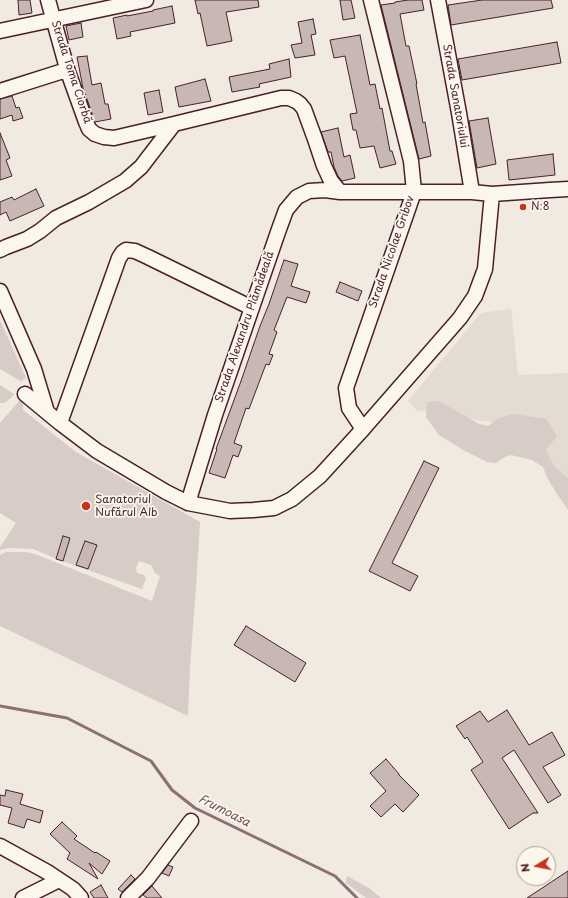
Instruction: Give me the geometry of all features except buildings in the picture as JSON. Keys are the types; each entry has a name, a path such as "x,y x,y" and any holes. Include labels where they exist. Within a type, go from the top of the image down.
{"street":[{"name":"Strada Toma Ciorbă","path":"48,0 68,72 89,129 95,134 114,138 281,98 289,98 296,101 304,109 324,166 331,181 340,192"},
{"path":"0,31 146,0"},
{"name":"Strada Nicolae Gribov","path":"363,429 349,408 346,388 414,192 411,161 371,0"},
{"name":"Strada Sanatoriului","path":"438,0 472,192"},
{"path":"0,91 60,72 68,72"},
{"path":"0,250 27,239 56,218 89,202 126,181 141,167 174,124"},
{"name":"Strada Alexandru Plămădeală","path":"188,503 214,415 286,210 297,197 308,191 325,190 340,192 472,192 492,194 568,190"},
{"path":"25,394 97,451 166,492 188,503 230,511 274,508 292,499 320,476 460,318 475,296 484,269 492,194"},
{"path":"60,423 119,258 126,250 148,257 252,308"},
{"path":"0,291 34,369 47,412"},
{"path":"128,898 148,878 191,821"},
{"path":"0,846 60,880 73,889 81,898"},
{"path":"22,898 60,880"}],"shaded area":[{"path":"511,309 518,375 568,373 568,488 508,425 416,410 408,401 481,313"},
{"path":"0,320 27,380 24,378 22,382 0,369"},
{"path":"0,385 14,394 6,402 2,403 0,403"},
{"name":"Sanatoriul Nufărul Alb","path":"23,399 23,410 76,452 200,522 188,716 0,626 0,555 6,552 26,552 35,554 152,601 160,576 155,573 151,565 139,561 136,568 137,573 144,575 146,578 142,589 62,561 33,549 10,548 0,550 0,547 16,523 0,513 0,423 19,401","holes":["63,536 70,538 63,561 56,558","85,541 97,546 88,569 76,565"]},
{"path":"439,401 479,424 488,426 499,418 514,414 546,419 557,436 546,450 553,465 568,478 568,510 555,491 543,467 532,460 511,455 496,463 487,462 439,435 426,417 427,402"},
{"path":"347,876 369,888 381,898 366,898 346,883"}],"waterway":[{"name":"Frumoasa","path":"0,706 67,718 151,761 172,790 195,808 335,876 357,898"}],"place":[{"name":"N:8","path":"523,207"},
{"name":"Sanatoriul Nufărul Alb","path":"86,506"}]}
